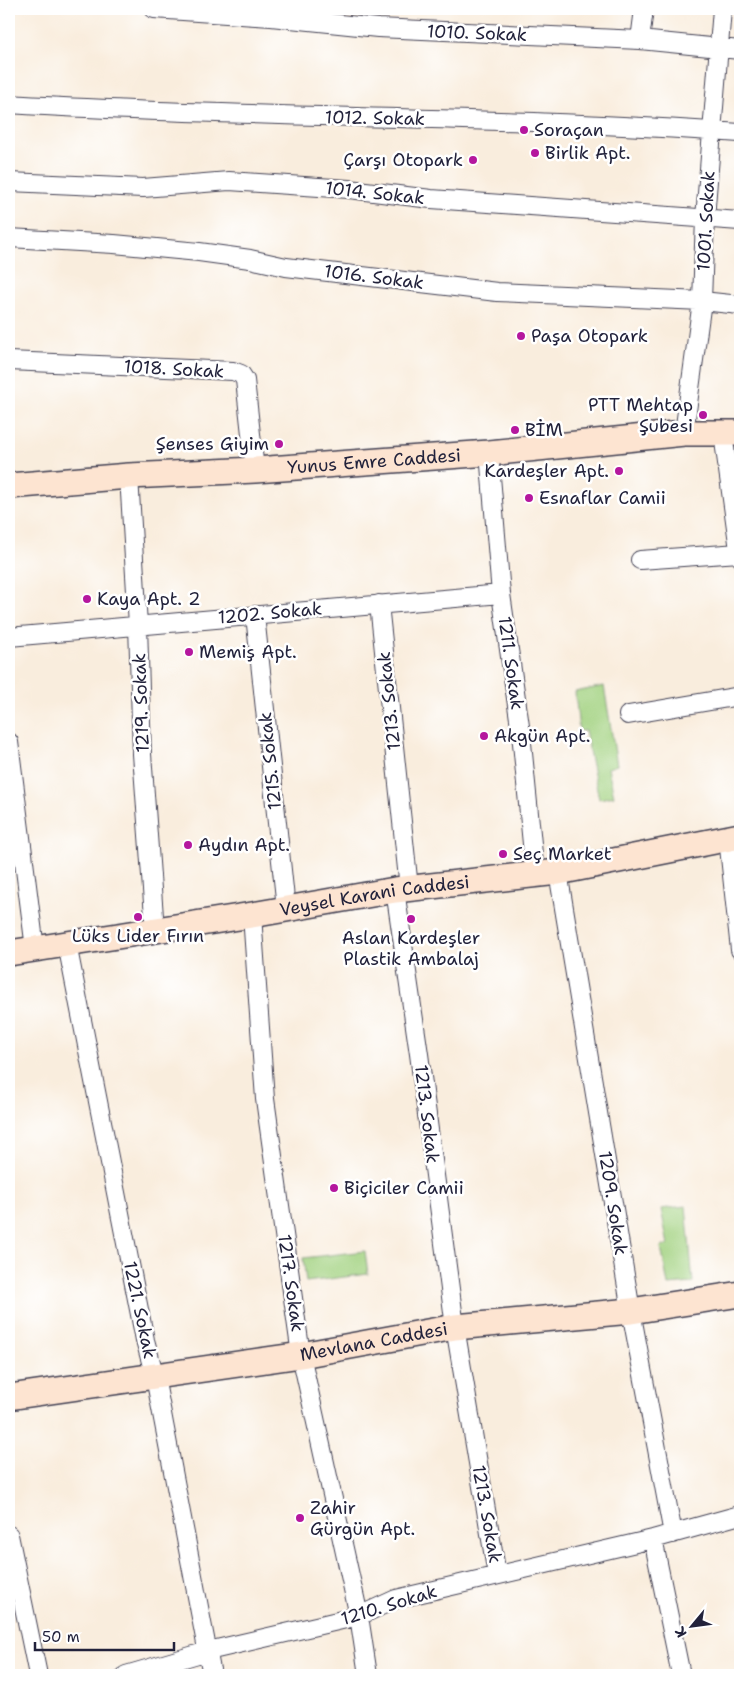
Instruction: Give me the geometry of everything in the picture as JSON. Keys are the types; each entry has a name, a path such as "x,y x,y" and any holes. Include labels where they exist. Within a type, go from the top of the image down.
{"street":[{"name":"1010. Sokak","path":"154,9 435,31 640,40 740,50"},
{"path":"640,40 644,9"},
{"name":"1001. Sokak","path":"684,433 702,302 706,218 722,9"},
{"name":"1012. Sokak","path":"9,104 190,113 474,120 740,133"},
{"name":"1014. Sokak","path":"9,182 143,188 229,182 349,189 432,199 740,221"},
{"name":"1016. Sokak","path":"9,238 114,244 199,252 250,259 286,267 497,292 740,305"},
{"name":"1018. Sokak","path":"9,361 233,372 241,374 245,380 254,470"},
{"name":"Yunus Emre Caddesi","path":"9,486 130,476 254,470 489,453 684,433 731,433"},
{"path":"640,560 740,555 731,433"},
{"name":"1211. Sokak","path":"489,453 501,594 521,733 547,873"},
{"name":"1219. Sokak","path":"130,476 138,626 142,754 155,930"},
{"name":"1202. Sokak","path":"9,636 501,594"},
{"name":"1213. Sokak","path":"379,604 402,889 419,1054 455,1327 497,1575"},
{"name":"1215. Sokak","path":"255,615 286,908"},
{"path":"628,715 740,696"},
{"path":"9,742 35,949"},
{"path":"734,837 740,950"},
{"name":"Veysel Karani Caddesi","path":"9,953 252,915 402,889 547,873 734,837"},
{"name":"1209. Sokak","path":"547,873 673,1534"},
{"name":"1217. Sokak","path":"252,915 265,1099 301,1355 359,1616 368,1675"},
{"name":"1221. Sokak","path":"67,944 145,1340 155,1377 212,1675"},
{"name":"Mevlana Caddesi","path":"9,1397 301,1355 455,1327 631,1311 740,1294"},
{"name":"1210. Sokak","path":"126,1675 208,1651 359,1616 396,1599 653,1539 740,1515"},
{"path":"9,1535 38,1675"},
{"path":"653,1539 681,1675"}],"green space":[{"path":"604,686 617,765 608,768 614,796 599,799 585,731 579,731 575,692"},
{"path":"686,1206 693,1283 668,1285 661,1247 668,1245 661,1209"},
{"path":"365,1251 368,1274 306,1282 303,1258"}],"place":[{"name":"Soraçan","path":"524,130"},
{"name":"Birlik Apt.","path":"535,153"},
{"name":"Çarşı Otopark","path":"473,160"},
{"name":"Paşa Otopark","path":"521,336"},
{"name":"PTT Mehtap Şubesi","path":"703,415"},
{"name":"BİM","path":"515,430"},
{"name":"Şenses Giyim","path":"279,444"},
{"name":"Kardeşler Apt.","path":"619,471"},
{"name":"Esnaflar Camii","path":"529,498"},
{"name":"Kaya Apt. 2","path":"87,599"},
{"name":"Memiş Apt.","path":"189,652"},
{"name":"Akgün Apt.","path":"484,736"},
{"name":"Aydın Apt.","path":"188,845"},
{"name":"Seç Market","path":"503,854"},
{"name":"Lüks Lider Fırın","path":"138,917"},
{"name":"Aslan Kardeşler Plastik Ambalaj","path":"411,919"},
{"name":"Biçiciler Camii","path":"334,1188"},
{"name":"Zahir Gürgün Apt.","path":"300,1518"}]}
